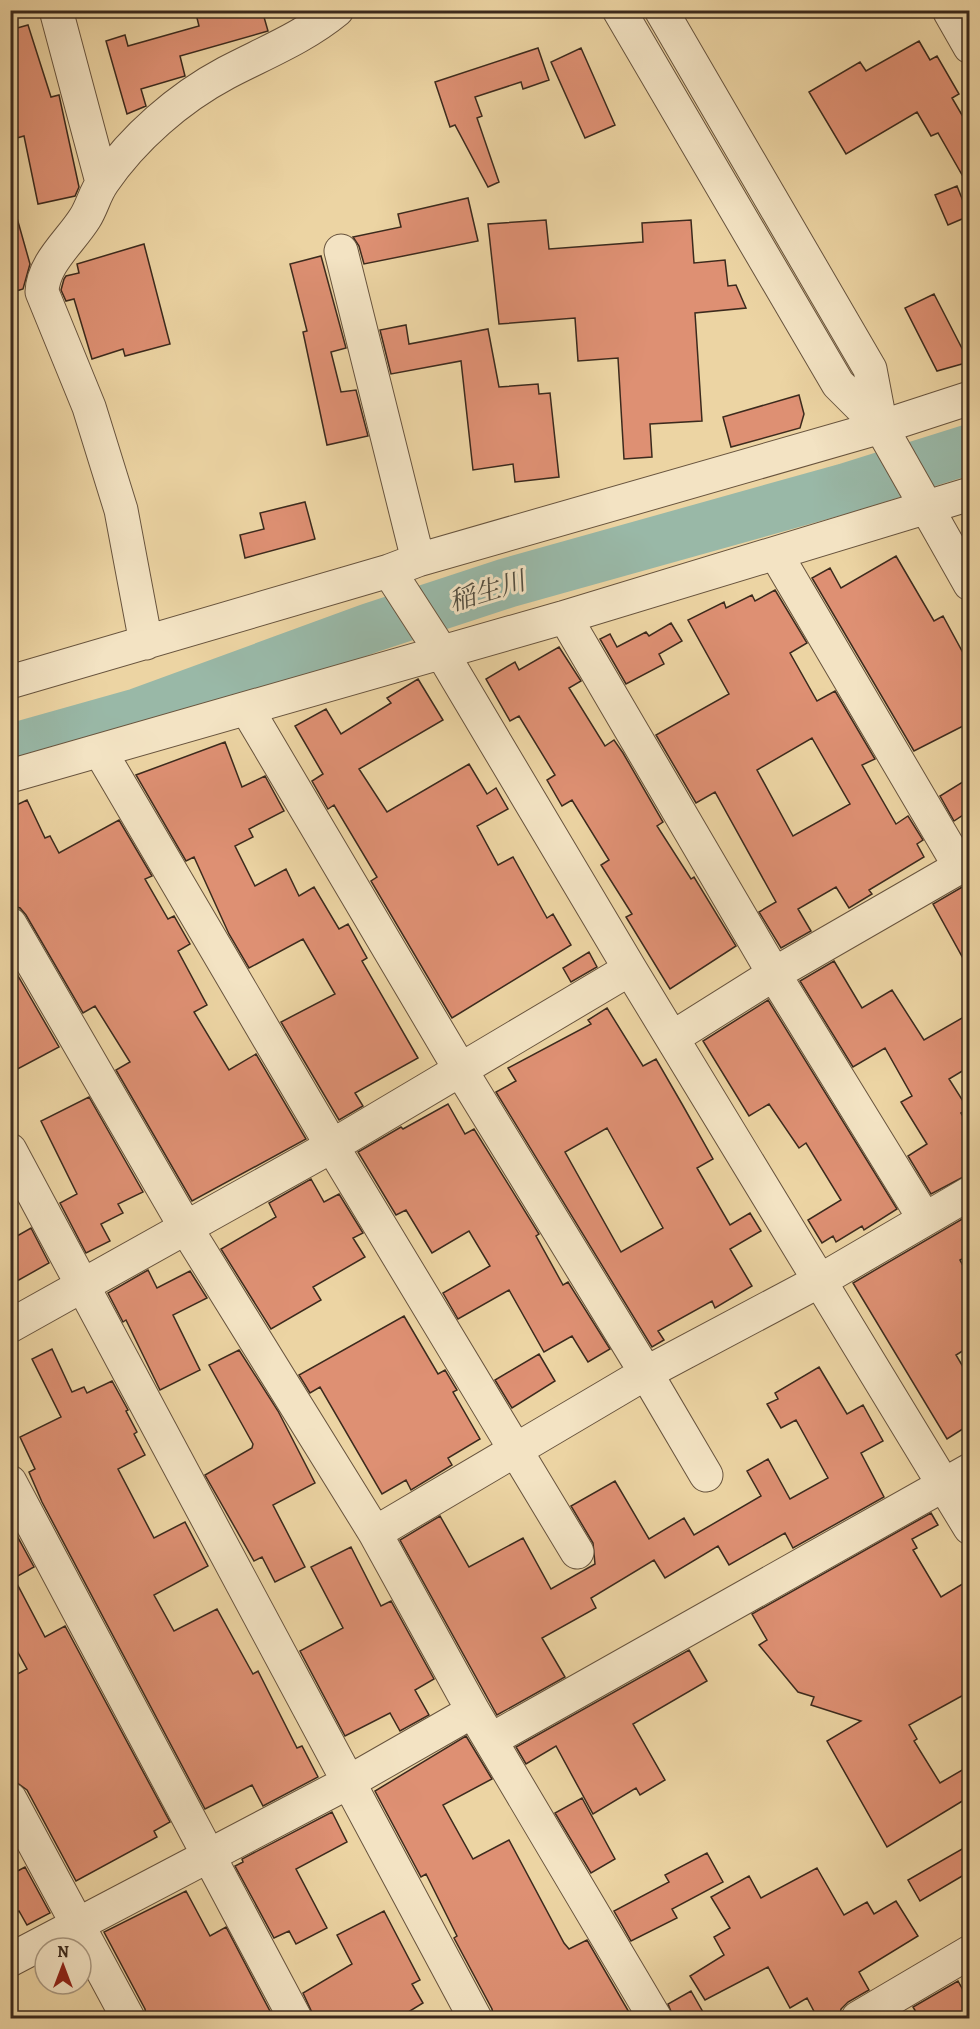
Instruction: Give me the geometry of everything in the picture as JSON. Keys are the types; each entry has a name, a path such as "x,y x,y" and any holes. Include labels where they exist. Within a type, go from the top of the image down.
{"street":[{"path":"56,10 102,182"},
{"path":"146,643 121,510 89,407 42,292 42,281 53,261 86,217 102,182 134,145 169,111 224,74 286,45 337,10"},
{"path":"619,10 838,384 885,435 969,584"},
{"path":"661,10 870,369 885,435"},
{"path":"950,12 969,47"},
{"path":"341,251 403,574 436,644 630,969 821,1280 956,1478 969,1528"},
{"path":"10,682 403,574 885,435 969,398"},
{"path":"10,776 247,709 436,644 565,617 776,554 921,499 969,494"},
{"path":"672,1038 774,974 965,864 776,554"},
{"path":"565,617 774,974 924,1218"},
{"path":"247,709 460,1069 706,1475"},
{"path":"100,751 332,1146 577,1552"},
{"path":"10,924 186,1228 375,1533 473,1711 655,2019"},
{"path":"10,1326 332,1146 630,969"},
{"path":"10,1150 347,1783 476,2019"},
{"path":"375,1533 646,1373 821,1280 969,1193"},
{"path":"491,1740 956,1478"},
{"path":"10,1482 295,2019"},
{"path":"10,1960 207,1854 347,1783 473,1711"},
{"path":"10,1800 128,2019"},
{"path":"858,2019 969,1952"}],"building":[{"path":"195,10 262,10 268,31 180,56 185,76 141,89 146,106 127,114 106,41 125,35 128,46 199,26"},
{"path":"28,25 51,97 59,95 79,187 75,196 38,204 24,136 10,140 10,30"},
{"path":"919,41 930,60 937,56 959,94 952,98 969,127 969,187 938,133 931,136 917,112 846,154 809,92 860,62 866,71"},
{"path":"538,48 549,80 523,89 521,82 475,97 482,116 477,118 499,182 488,187 455,125 450,127 435,82"},
{"path":"581,48 615,125 585,138 551,62"},
{"path":"957,186 969,216 948,225 935,195"},
{"path":"468,198 478,241 364,264 359,246 353,237 401,227 398,214"},
{"path":"10,218 17,218 30,264 23,289 10,293"},
{"path":"546,220 549,249 643,242 642,223 691,220 694,263 725,260 728,286 736,285 746,308 695,313 702,421 650,424 652,457 624,459 618,358 578,361 575,318 499,324 488,224"},
{"path":"144,244 170,344 125,356 123,349 92,359 74,299 66,301 61,290 64,279 66,276 79,273 77,264"},
{"path":"321,256 346,348 331,352 341,392 356,390 368,436 327,445 303,332 307,331 290,264"},
{"path":"934,294 969,362 937,371 905,308"},
{"path":"406,325 409,344 488,329 499,387 538,384 539,394 550,393 559,477 515,482 513,464 473,470 461,361 391,374 380,330"},
{"path":"799,395 804,414 800,428 731,447 723,417"},
{"path":"305,502 315,539 245,558 240,535 264,529 260,513"},
{"path":"896,556 934,621 943,616 969,664 969,723 914,751 812,578 830,568 841,588"},
{"path":"775,590 807,643 790,653 817,701 835,691 875,759 862,765 896,824 908,816 923,840 917,844 924,857 869,890 872,894 849,908 836,887 798,909 811,931 781,948 759,912 776,902 715,792 696,803 656,735 729,694 688,620 724,602 726,608 752,595 755,601","holes":["812,738 850,804 793,836 757,770"]},
{"path":"671,623 682,641 659,654 664,664 626,684 600,639 610,634 617,647 646,632 649,636"},
{"path":"559,647 581,681 569,688 605,746 614,740 623,753 663,822 657,826 691,879 694,877 736,946 670,989 626,917 632,914 601,865 609,860 572,800 562,806 547,780 555,775 519,716 510,721 486,679 515,662 519,670"},
{"path":"418,679 443,720 359,769 387,812 469,764 487,794 496,788 508,809 477,826 498,865 513,857 547,918 553,914 571,945 452,1018 371,881 377,877 334,805 328,809 312,781 323,774 295,726 326,709 341,734 391,703 387,698"},
{"path":"225,742 242,787 265,776 284,811 249,829 253,837 235,846 255,886 286,869 299,896 314,887 339,929 348,924 367,958 362,961 418,1058 355,1093 363,1106 339,1120 281,1022 335,994 303,939 249,968 229,934 194,857 186,861 136,775"},
{"path":"969,778 969,811 954,821 940,796"},
{"path":"27,800 45,838 50,836 59,853 119,820 152,876 145,879 168,919 174,916 190,944 178,951 207,1005 194,1012 229,1070 256,1054 306,1139 192,1201 116,1070 130,1062 95,1006 83,1013 26,915 20,908 10,905 10,808"},
{"path":"969,883 969,969 933,904"},
{"path":"589,952 597,967 571,982 563,968"},
{"path":"834,961 862,1008 892,990 924,1040 969,1014 969,1067 949,1079 968,1109 961,1113 969,1127 969,1174 931,1194 908,1156 927,1144 901,1102 912,1096 885,1048 853,1067 800,981"},
{"path":"10,962 59,1047 10,1073"},
{"path":"768,1000 897,1209 864,1230 862,1226 836,1242 833,1236 822,1243 808,1220 841,1200 806,1143 799,1148 769,1104 749,1116 703,1041"},
{"path":"607,1008 643,1066 656,1059 713,1159 697,1168 730,1225 750,1213 761,1231 730,1249 752,1286 715,1308 712,1301 658,1331 664,1340 652,1347 496,1092 516,1081 508,1068 591,1024 588,1020","holes":["607,1128 663,1228 621,1252 565,1152"]},
{"path":"89,1097 143,1192 118,1204 123,1213 101,1224 110,1241 86,1253 60,1203 77,1194 41,1121"},
{"path":"448,1104 465,1134 474,1129 539,1234 536,1236 563,1285 568,1282 610,1349 588,1362 572,1336 544,1352 509,1290 458,1319 443,1293 490,1266 469,1231 432,1253 406,1210 396,1215 358,1152 401,1127 403,1129"},
{"path":"311,1179 324,1202 339,1194 363,1233 353,1238 365,1257 313,1287 321,1300 271,1329 221,1249 276,1217 269,1203"},
{"path":"969,1215 969,1255 960,1260 969,1277 969,1347 956,1355 969,1377 969,1425 947,1439 853,1283"},
{"path":"31,1228 49,1263 10,1285 10,1240"},
{"path":"148,1270 157,1288 190,1271 207,1298 173,1315 200,1370 160,1390 126,1320 123,1322 108,1293"},
{"path":"404,1316 438,1374 445,1370 457,1390 453,1392 480,1439 448,1458 452,1465 411,1490 406,1480 382,1494 320,1387 310,1393 299,1375"},
{"path":"52,1349 72,1392 84,1387 87,1393 112,1381 128,1410 126,1411 137,1432 134,1434 145,1455 118,1469 154,1538 185,1522 208,1566 154,1595 174,1631 217,1609 253,1674 258,1671 297,1748 302,1746 318,1777 263,1806 252,1785 205,1809 42,1502 29,1472 35,1469 20,1437 61,1417 32,1359"},
{"path":"239,1350 278,1411 315,1483 273,1505 305,1567 275,1582 262,1557 254,1561 205,1475 252,1448 253,1444 209,1365"},
{"path":"539,1354 555,1381 512,1408 495,1380"},
{"path":"819,1367 847,1414 863,1405 883,1441 861,1453 884,1497 793,1548 785,1533 729,1565 718,1546 665,1578 654,1560 591,1598 596,1608 542,1638 565,1677 497,1715 400,1540 440,1516 469,1567 523,1538 551,1589 595,1564 593,1543 571,1506 615,1481 649,1539 684,1518 694,1535 761,1496 747,1471 768,1459 790,1499 828,1478 796,1420 781,1428 767,1404 778,1399 775,1393"},
{"path":"931,1513 938,1525 912,1539 917,1548 913,1550 941,1597 969,1580 969,1692 909,1725 917,1739 914,1741 940,1783 969,1766 969,1797 887,1847 827,1741 861,1721 811,1705 814,1697 798,1692 759,1645 767,1640 752,1614"},
{"path":"10,1523 34,1567 14,1578 45,1637 65,1626 170,1822 154,1831 157,1837 76,1881 27,1790 16,1782 10,1771 10,1678 27,1669 10,1638"},
{"path":"351,1547 381,1606 391,1601 434,1679 415,1690 429,1715 400,1731 390,1713 345,1736 300,1651 343,1628 311,1567"},
{"path":"689,1650 707,1681 633,1724 665,1780 640,1795 636,1788 593,1814 556,1746 526,1764 516,1747"},
{"path":"466,1736 492,1779 443,1805 473,1859 509,1840 564,1943 569,1949 587,1940 633,2019 494,2019 492,2009 454,1938 457,1936 426,1874 421,1877 375,1791"},
{"path":"582,1798 615,1859 591,1873 555,1813"},
{"path":"332,1812 347,1842 296,1869 327,1928 296,1944 289,1931 274,1938 235,1866 243,1862 242,1859"},
{"path":"969,1845 969,1872 920,1901 908,1880"},
{"path":"707,1853 723,1882 672,1909 677,1918 631,1941 614,1911 669,1882 665,1875"},
{"path":"25,1867 50,1913 27,1925 19,1911 10,1916 10,1875"},
{"path":"817,1868 844,1915 867,1902 874,1914 896,1901 918,1936 859,1972 869,1990 848,2002 841,2009 839,2019 818,2019 807,1998 790,2008 768,1967 705,2000 690,1976 724,1955 714,1937 730,1928 711,1897 749,1876 761,1898"},
{"path":"186,1891 210,1936 226,1927 271,2013 261,2019 147,2019 145,2009 104,1932"},
{"path":"384,1911 420,1980 412,1984 423,2003 397,2019 315,2019 303,1993 352,1964 337,1935"},
{"path":"958,1981 969,2001 969,2009 953,2019 920,2019 913,2007"},
{"path":"691,1991 707,2019 674,2019 668,2004"}],"waterway":[{"name":"稲生川","path":"10,749 138,713 370,628 507,583 846,488 970,449"}]}
